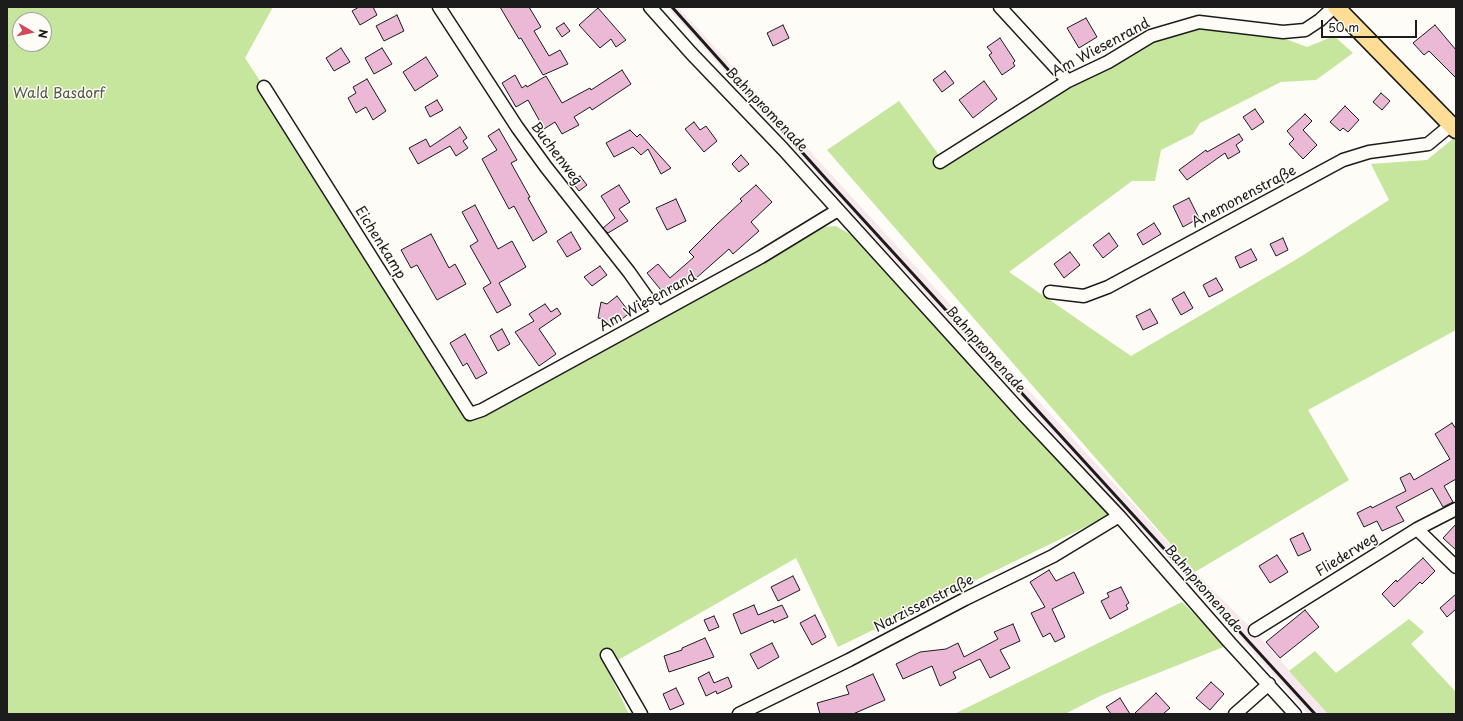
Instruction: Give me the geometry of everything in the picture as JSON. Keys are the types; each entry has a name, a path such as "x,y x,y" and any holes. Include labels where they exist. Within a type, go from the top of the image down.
{"main road":[{"path":"1335,7 1453,127"}],"street":[{"name":"Buchenweg","path":"439,7 517,127 546,167 629,272 658,313"},
{"name":"Bahnpromenade","path":"650,7 691,53 783,149 1024,415 1119,516 1295,714"},
{"path":"1000,7 1068,81"},
{"name":"Am Wiesenrand","path":"940,162 1068,81 1108,62 1151,36 1199,22 1283,32 1305,30 1335,7"},
{"name":"Eichenkamp","path":"264,87 470,414"},
{"name":"Anemonenstraße","path":"1050,292 1084,296 1108,287 1343,160 1370,152 1428,144 1453,127"},
{"name":"Am Wiesenrand","path":"470,414 482,410 761,257 838,210"},
{"name":"Fliederweg","path":"1255,630 1417,529 1456,509"},
{"name":"Narzissenstraße","path":"739,714 849,660 965,599 1053,556 1119,516"},
{"path":"1417,529 1456,567"},
{"path":"607,655 641,714"},
{"path":"1236,714 1269,684"}],"shaded area":[{"path":"667,7 678,7 1195,572 1257,634 1328,714 1308,714 1187,579 933,303"}],"green space":[{"name":"Wald Basdorf","path":"7,7 273,7 245,58 473,420 824,227 836,226 853,236 1110,515 838,647 796,558 606,667 629,714 7,714"},
{"path":"1200,28 1283,38 1307,47 1334,36 1353,53 1316,80 1281,82 1200,123 1193,134 1161,150 1155,181 1132,181 1009,272 1131,356 1297,259 1389,200 1371,164 1427,160 1454,138 1456,140 1456,330 1308,410 1349,480 1195,572 827,150 899,101 945,163 1071,87 1111,67 1154,40"},
{"path":"1182,602 1226,646 1100,696 1065,714 954,714"},
{"path":"1409,619 1424,632 1411,644 1456,692 1456,714 1328,714 1289,671 1315,651 1336,673"}],"building":[{"path":"359,7 373,7 377,15 360,25 352,11"},
{"path":"500,7 529,7 541,27 534,31 549,56 560,50 568,64 543,75"},
{"path":"598,8 626,40 616,47 611,39 600,48 579,25"},
{"path":"397,15 404,31 384,41 376,26"},
{"path":"1086,18 1097,37 1079,48 1067,28"},
{"path":"564,23 570,31 562,37 556,28"},
{"path":"783,25 789,38 773,46 767,33"},
{"path":"1435,25 1456,50 1456,78 1429,51 1424,55 1413,43"},
{"path":"1000,38 1015,61 1013,63 1015,66 1002,75 989,55 992,53 987,47"},
{"path":"341,48 350,62 334,71 326,58"},
{"path":"382,48 392,64 374,74 365,58"},
{"path":"426,57 438,76 415,91 403,72"},
{"path":"622,70 631,84 592,110 590,107 574,117 579,125 562,134 555,122 544,129 528,100 516,107 502,83 515,75 522,88 526,85 527,87 546,76 562,103 590,88 591,90"},
{"path":"945,71 954,83 942,92 933,80"},
{"path":"367,79 386,111 373,120 366,107 356,113 348,98 356,93 353,87"},
{"path":"984,81 997,99 973,118 959,100"},
{"path":"1381,93 1390,101 1382,110 1373,102"},
{"path":"437,100 443,110 430,117 425,107"},
{"path":"1345,106 1359,120 1348,132 1343,128 1340,131 1330,122"},
{"path":"1255,109 1264,122 1252,130 1243,117"},
{"path":"1305,114 1312,121 1303,130 1317,145 1303,159 1289,144 1294,139 1287,131"},
{"path":"694,122 700,130 706,126 717,141 704,152 685,129"},
{"path":"460,127 467,138 463,141 468,148 456,156 450,146 418,164 409,148 426,139 430,147"},
{"path":"499,129 517,160 511,163 547,232 533,241 514,206 509,209 482,159 497,150 488,136"},
{"path":"630,130 637,137 640,134 671,168 661,174 648,149 641,155 633,147 614,157 606,143"},
{"path":"1239,134 1243,140 1236,145 1240,152 1228,159 1225,153 1187,180 1179,170 1206,150 1207,152"},
{"path":"741,155 749,164 739,172 732,164"},
{"path":"580,176 587,185 579,191 572,182"},
{"path":"619,185 630,202 619,209 628,221 608,233 603,228 615,218 601,196"},
{"path":"756,185 772,202 751,222 759,231 733,254 729,249 694,280 690,275 665,295 647,273 658,264 670,278 694,257 689,252 742,201 740,199"},
{"path":"1189,198 1199,218 1183,227 1173,206"},
{"path":"676,199 686,221 667,230 656,208"},
{"path":"475,205 498,249 512,241 526,267 499,283 511,305 497,313 483,288 491,283 470,246 478,241 462,212"},
{"path":"1154,223 1161,234 1143,245 1137,234"},
{"path":"571,232 581,249 567,257 557,241"},
{"path":"1109,233 1118,246 1103,258 1093,245"},
{"path":"431,234 449,268 455,264 466,284 437,300 417,265 411,268 401,250"},
{"path":"1283,238 1288,250 1276,256 1270,244"},
{"path":"1251,249 1257,260 1240,268 1235,257"},
{"path":"1070,252 1080,265 1064,278 1054,264"},
{"path":"600,266 607,275 592,286 584,277"},
{"path":"1216,278 1223,290 1209,297 1203,285"},
{"path":"1184,292 1193,308 1181,315 1172,299"},
{"path":"617,296 630,313 611,327 604,319 598,318 601,302 607,304"},
{"path":"545,304 551,312 557,308 561,314 539,329 556,354 539,366 515,332 534,321 529,314"},
{"path":"1150,309 1158,323 1143,330 1136,316"},
{"path":"502,329 510,344 498,351 490,336"},
{"path":"465,334 487,373 476,379 467,363 463,366 450,343"},
{"path":"1452,423 1456,429 1456,479 1444,486 1453,502 1443,507 1432,488 1396,507 1404,521 1382,531 1377,521 1364,527 1357,513 1371,506 1372,508 1406,491 1400,478 1410,473 1414,480 1450,459 1435,434"},
{"path":"1456,524 1456,550 1443,538"},
{"path":"1303,533 1311,550 1298,556 1290,539"},
{"path":"1277,555 1288,572 1270,583 1259,566"},
{"path":"1423,558 1435,571 1422,584 1420,582 1394,607 1382,594 1396,580 1397,582"},
{"path":"1049,570 1056,581 1074,572 1084,593 1052,609 1065,637 1055,642 1050,633 1043,637 1031,613 1045,607 1030,582"},
{"path":"793,576 800,590 778,601 771,587"},
{"path":"1121,587 1129,603 1126,605 1128,609 1110,619 1101,601 1109,597 1107,593"},
{"path":"1456,594 1456,609 1447,617 1440,608"},
{"path":"754,605 758,615 782,605 788,617 774,623 773,620 741,634 733,614"},
{"path":"1305,610 1319,627 1280,658 1266,642"},
{"path":"815,615 826,637 812,645 800,623"},
{"path":"714,616 719,627 709,631 704,620"},
{"path":"1013,624 1020,641 1000,650 1010,668 990,678 980,659 953,672 956,678 940,686 932,666 903,679 896,664 920,652 946,649 958,643 964,657 998,639 994,632"},
{"path":"705,638 714,657 669,672 664,656 682,650 682,648"},
{"path":"772,643 779,657 758,669 750,654"},
{"path":"709,672 714,683 728,677 732,687 717,694 716,691 706,696 698,678"},
{"path":"873,674 885,700 853,714 820,714 817,703 849,694 846,686"},
{"path":"1211,682 1224,694 1210,710 1196,698"},
{"path":"676,688 684,704 670,710 663,694"},
{"path":"1156,693 1170,708 1163,714 1134,714"},
{"path":"1120,698 1130,714 1111,714 1106,707"}],"railway":[{"path":"672,7 827,180 1315,714"}]}
